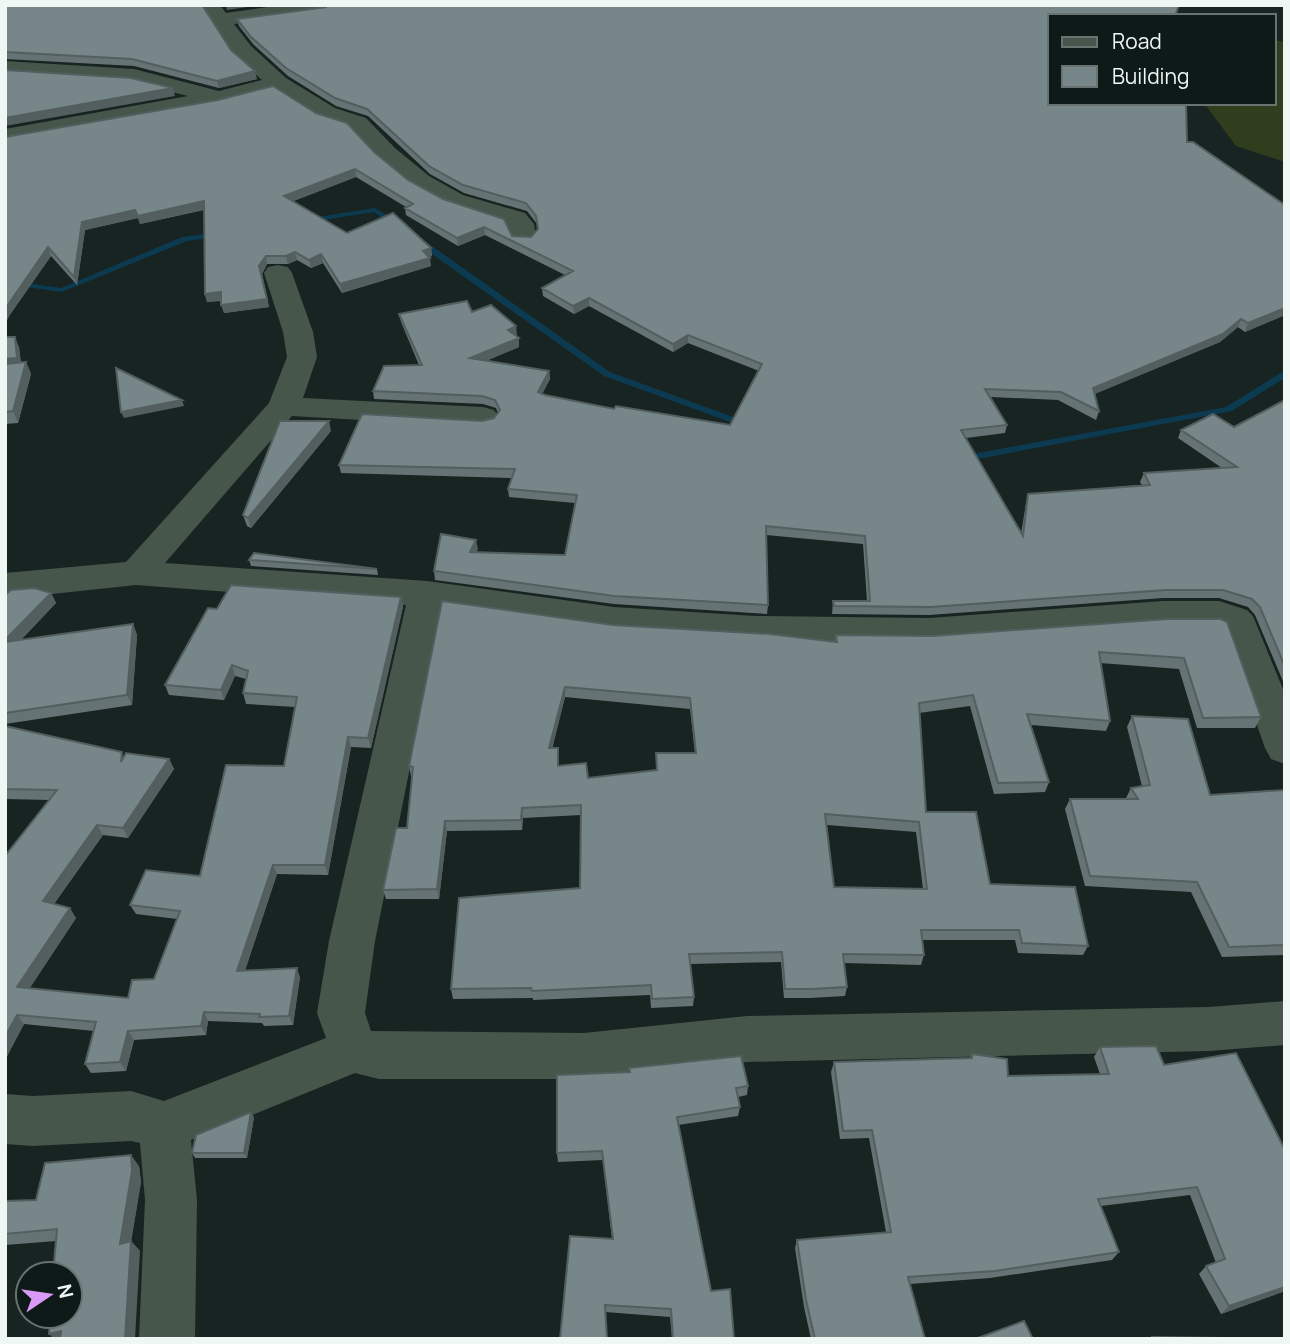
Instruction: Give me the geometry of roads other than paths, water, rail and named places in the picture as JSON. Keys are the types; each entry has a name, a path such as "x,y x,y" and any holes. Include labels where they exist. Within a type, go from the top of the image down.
{"street":[{"path":"215,13 327,5"},
{"path":"215,13 243,51 278,83 327,113 358,123 386,153 436,191 516,219 521,224 523,236"},
{"path":"5,68 134,76 186,87 219,98"},
{"path":"5,136 219,98 278,83"},
{"path":"136,573 284,406 303,357 298,332 278,273"},
{"path":"284,406 483,417"},
{"path":"5,586 136,573 426,594 614,620 755,629 929,631 1163,614 1227,615 1240,625 1285,748"},
{"path":"354,1050 341,1013 352,942 426,594"},
{"path":"5,1119 33,1121 131,1116 164,1126 354,1050 379,1056 584,1056 747,1039 1209,1029 1285,1023"},
{"path":"164,1126 171,1200 167,1339"}],"waterway":[{"path":"311,220 375,210 395,224"},
{"path":"5,282 62,290 185,239 219,234"},
{"path":"422,243 607,374 744,424"},
{"path":"962,459 1229,409 1285,374"}]}
